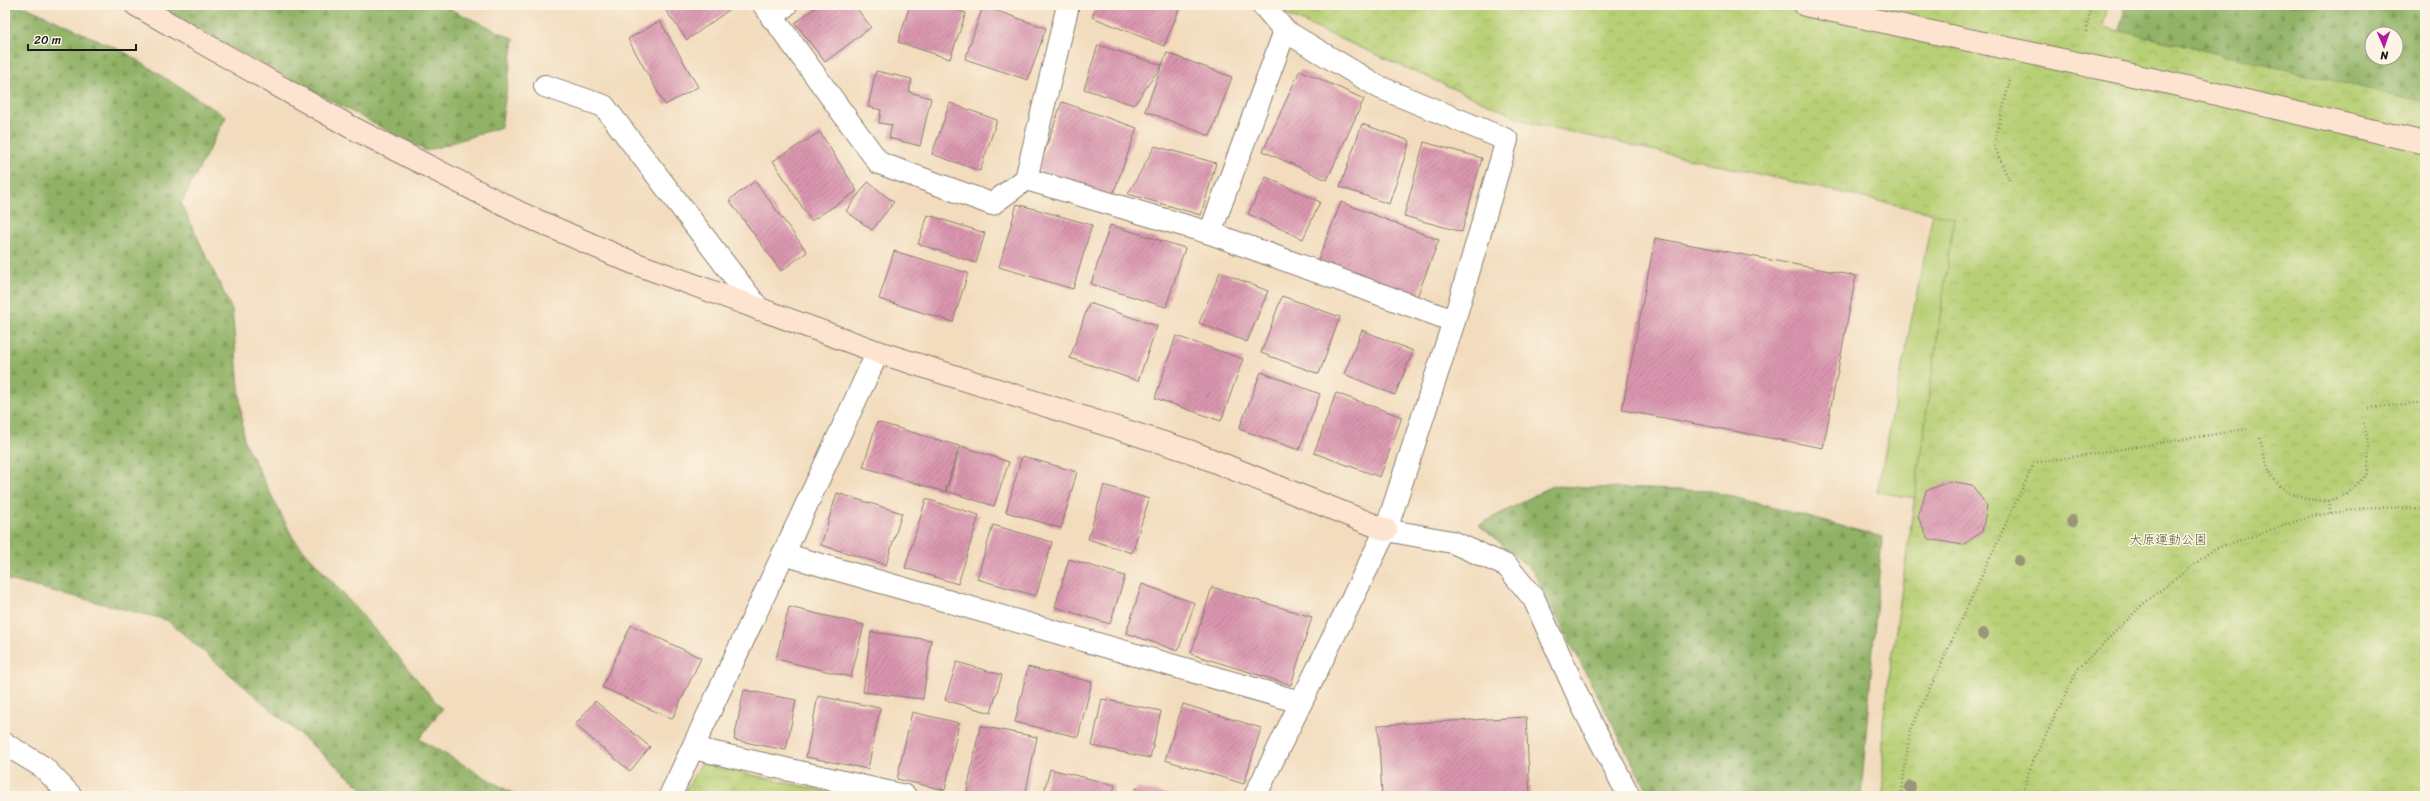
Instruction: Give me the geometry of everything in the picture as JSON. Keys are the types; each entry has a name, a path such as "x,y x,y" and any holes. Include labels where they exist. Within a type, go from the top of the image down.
{"street":[{"path":"136,5 350,126 520,214 631,262 878,352 1188,451 1386,530 1452,542 1507,566 1534,599 1583,707 1629,796"},
{"path":"774,9 879,163 992,204 1026,179 1068,5"},
{"path":"1255,796 1386,530 1454,321 1507,140 1379,87 1285,31 1263,5"},
{"path":"1805,5 2165,82 2425,143"},
{"path":"1210,233 1285,31"},
{"path":"545,86 604,106 759,309"},
{"path":"1026,179 1210,233 1454,321"},
{"path":"670,796 878,352"},
{"path":"783,554 1300,702"},
{"path":"5,744 43,767 71,796"},
{"path":"693,748 904,796"}],"path":[{"path":"2086,32 2091,5"},
{"path":"2009,180 1994,145 2010,80"},
{"path":"2369,408 2425,402"},
{"path":"2260,438 2266,465 2276,482 2284,491 2298,498 2328,501 2347,494 2368,473 2369,446 2363,421"},
{"path":"1901,796 1910,731 2034,464 2247,429"},
{"path":"2328,501 2331,513"},
{"path":"2022,796 2030,768 2078,669 2143,604 2214,549 2312,516 2374,507 2425,510"}],"green space":[{"path":"157,5 441,5 514,39 501,127 426,151 234,49"},
{"name":"大原運動公園","path":"1275,5 2108,5 2103,27 2425,102 2425,796 1883,796 1883,722 1954,218 1531,123 1280,12"},
{"path":"2126,5 2425,5 2425,103 2118,34"},
{"path":"26,7 126,53 226,117 181,203 232,310 244,441 293,538 363,616 442,709 419,739 517,796 371,796 167,620 5,579 5,316 10,296 5,289 5,9"},
{"path":"2000,85 1920,499 1877,492 1934,208"},
{"path":"1552,486 1711,491 1882,537 1861,796 1652,796 1642,781 1533,571 1479,525"},
{"path":"701,764 848,796 682,796"}],"building":[{"path":"662,5 725,5 729,10 687,40"},
{"path":"819,5 854,5 871,27 825,62 795,23"},
{"path":"910,5 941,5 966,13 950,59 898,42"},
{"path":"1096,5 1181,5 1164,46 1092,17"},
{"path":"983,6 1046,28 1028,80 965,59"},
{"path":"660,21 698,87 665,105 628,39"},
{"path":"1098,45 1162,65 1134,105 1084,89"},
{"path":"1167,53 1232,77 1210,136 1145,111"},
{"path":"1300,70 1364,99 1327,180 1263,151"},
{"path":"876,71 912,79 909,92 931,98 920,146 889,138 892,125 879,123 881,110 868,107"},
{"path":"1062,102 1137,128 1112,197 1038,170"},
{"path":"950,103 997,120 980,171 932,154"},
{"path":"1362,124 1410,141 1389,204 1340,187"},
{"path":"820,132 857,191 811,221 773,161"},
{"path":"1424,142 1482,158 1462,232 1404,216"},
{"path":"1155,146 1216,163 1201,215 1128,194"},
{"path":"1266,177 1320,202 1303,239 1248,214"},
{"path":"755,181 807,252 781,271 729,200"},
{"path":"868,182 894,202 872,230 846,211"},
{"path":"1341,202 1439,240 1416,299 1318,260"},
{"path":"1017,204 1092,225 1073,289 999,267"},
{"path":"928,215 985,233 976,263 918,244"},
{"path":"1110,225 1185,248 1166,307 1091,284"},
{"path":"1655,238 1856,276 1823,448 1622,410"},
{"path":"894,251 968,273 953,322 879,299"},
{"path":"1220,272 1268,291 1247,342 1199,323"},
{"path":"1282,296 1340,317 1319,374 1261,353"},
{"path":"1089,303 1157,326 1138,381 1070,358"},
{"path":"1362,330 1413,351 1395,395 1344,374"},
{"path":"1176,336 1243,359 1221,421 1155,398"},
{"path":"1261,372 1320,394 1299,450 1239,429"},
{"path":"1336,393 1402,417 1380,477 1314,453"},
{"path":"877,422 959,446 945,492 863,467"},
{"path":"961,446 1009,462 994,506 946,491"},
{"path":"1022,456 1077,472 1061,528 1006,512"},
{"path":"1950,481 1972,485 1987,506 1982,532 1963,545 1928,539 1918,517 1926,491"},
{"path":"1104,485 1149,499 1132,553 1088,539"},
{"path":"837,493 902,513 886,565 821,545"},
{"path":"926,499 979,515 958,584 905,568"},
{"path":"993,525 1052,542 1036,596 977,579"},
{"path":"1069,559 1125,576 1110,624 1055,607"},
{"path":"1142,584 1195,603 1178,651 1126,633"},
{"path":"1212,587 1312,617 1291,685 1191,654"},
{"path":"789,607 864,625 851,677 776,659"},
{"path":"631,625 701,658 672,719 602,687"},
{"path":"871,632 931,640 923,699 863,692"},
{"path":"957,662 1002,675 991,713 945,700"},
{"path":"1028,667 1092,682 1078,737 1015,722"},
{"path":"744,690 796,700 786,750 734,740"},
{"path":"818,696 880,708 868,769 806,757"},
{"path":"1102,699 1161,711 1150,758 1092,746"},
{"path":"595,701 650,747 630,771 575,725"},
{"path":"1183,704 1261,728 1244,784 1165,760"},
{"path":"912,712 959,723 945,790 897,779"},
{"path":"1526,717 1530,796 1382,796 1378,725"},
{"path":"980,726 1037,737 1025,796 966,796"},
{"path":"1050,769 1115,785 1112,796 1043,796"},
{"path":"1136,788 1171,795 1171,796 1134,796"}]}
